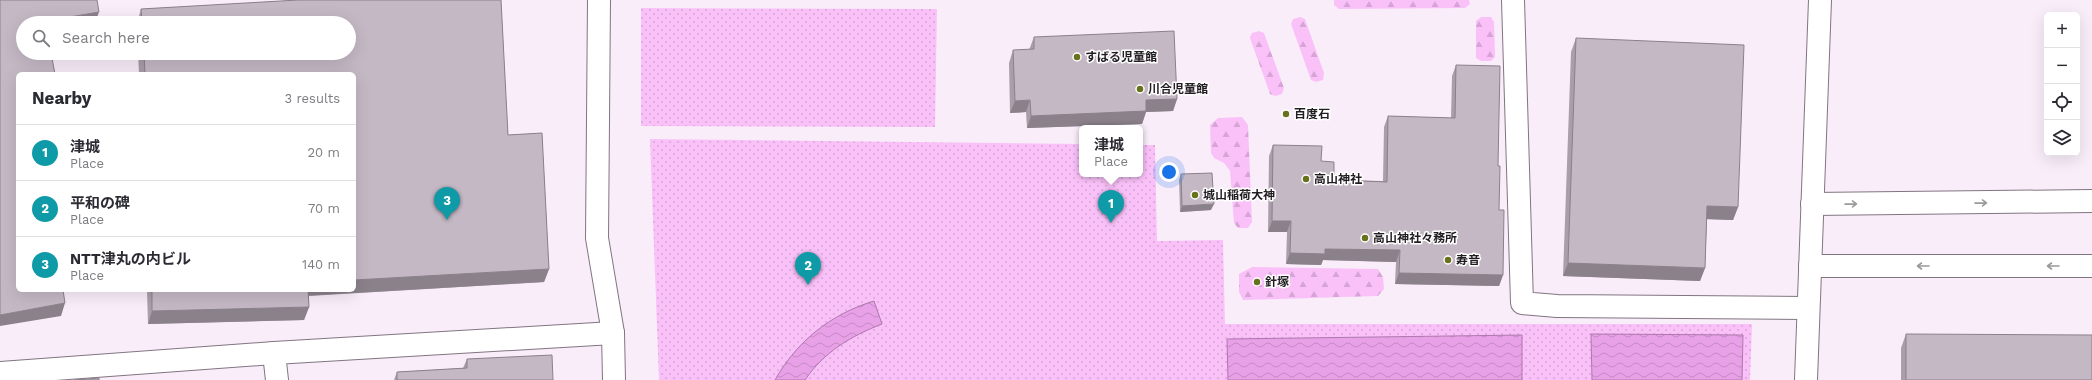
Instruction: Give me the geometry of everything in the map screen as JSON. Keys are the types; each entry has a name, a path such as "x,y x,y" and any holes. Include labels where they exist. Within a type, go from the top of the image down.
{"street":[{"path":"599,0 597,238 613,333 614,380"},
{"path":"1513,0 1522,303 1557,306 1808,308"},
{"path":"1806,380 1820,0"},
{"path":"1812,204 2092,201"},
{"path":"1810,266 2092,266"},
{"path":"0,373 274,353 613,333"},
{"path":"274,353 276,380"}],"green space":[{"path":"1334,0 1469,0 1470,4 1465,8 1339,9 1334,5"},
{"path":"641,8 937,9 935,127 641,126"},
{"path":"1300,17 1305,19 1324,73 1323,80 1316,82 1311,80 1291,24 1293,19"},
{"path":"1481,17 1491,17 1494,22 1495,57 1491,61 1481,61 1476,58 1476,21"},
{"path":"1259,31 1264,33 1284,88 1282,94 1275,96 1270,94 1250,38 1252,33"},
{"path":"1242,117 1248,125 1252,222 1248,228 1238,228 1234,223 1230,171 1224,163 1214,158 1211,153 1210,125 1218,118"},
{"path":"650,139 1079,144 1079,177 1143,177 1143,145 1155,145 1157,241 1223,240 1225,324 1752,324 1750,380 659,380"},
{"path":"1252,267 1378,269 1383,277 1384,289 1378,296 1243,300 1239,292 1239,274"}],"water":[{"path":"874,301 882,324 839,346 812,370 805,380 775,380 794,353 817,331 843,313"},
{"path":"1591,334 1743,335 1742,380 1592,380"},
{"path":"1522,335 1522,380 1228,380 1227,339"}],"building":[{"path":"0,0 97,0 99,12 75,16 16,16 16,60 52,60 55,72 16,72 16,292 63,292 65,303 0,315"},
{"path":"298,0 501,0 508,135 542,133 549,269 356,280 356,72 145,72 144,60 356,60 356,16 142,16 141,9"},
{"path":"1174,31 1177,99 1146,100 1146,111 1031,116 1030,100 1015,101 1013,50 1034,49 1034,37"},
{"path":"1576,38 1744,45 1738,207 1707,206 1705,268 1568,263"},
{"path":"1456,65 1500,66 1498,166 1500,166 1499,210 1504,210 1503,275 1399,273 1400,250 1325,249 1325,254 1290,253 1291,221 1272,221 1273,145 1322,146 1321,161 1334,162 1334,180 1387,182 1388,116 1455,118"},
{"name":"城山稲荷大神","path":"1212,173 1214,204 1182,206 1181,174"},
{"path":"152,292 308,292 309,307 152,311"},
{"path":"1906,334 2092,335 2092,380 1906,380"},
{"path":"552,355 553,380 397,380 397,372 467,368 467,359"},
{"path":"99,378 99,380 74,380"}],"place":[{"name":"すばる児童館","path":"1077,57"},
{"name":"川合児童館","path":"1140,89"},
{"name":"百度石","path":"1286,114"},
{"name":"高山神社","path":"1306,179"},
{"name":"城山稲荷大神","path":"1195,195"},
{"name":"NTT津丸の内ビル","path":"447,220"},
{"name":"津城","path":"1111,223"},
{"name":"高山神社々務所","path":"1365,238"},
{"name":"寿音","path":"1448,260"},
{"name":"針塚","path":"1257,282"},
{"name":"平和の碑","path":"808,285"}]}
